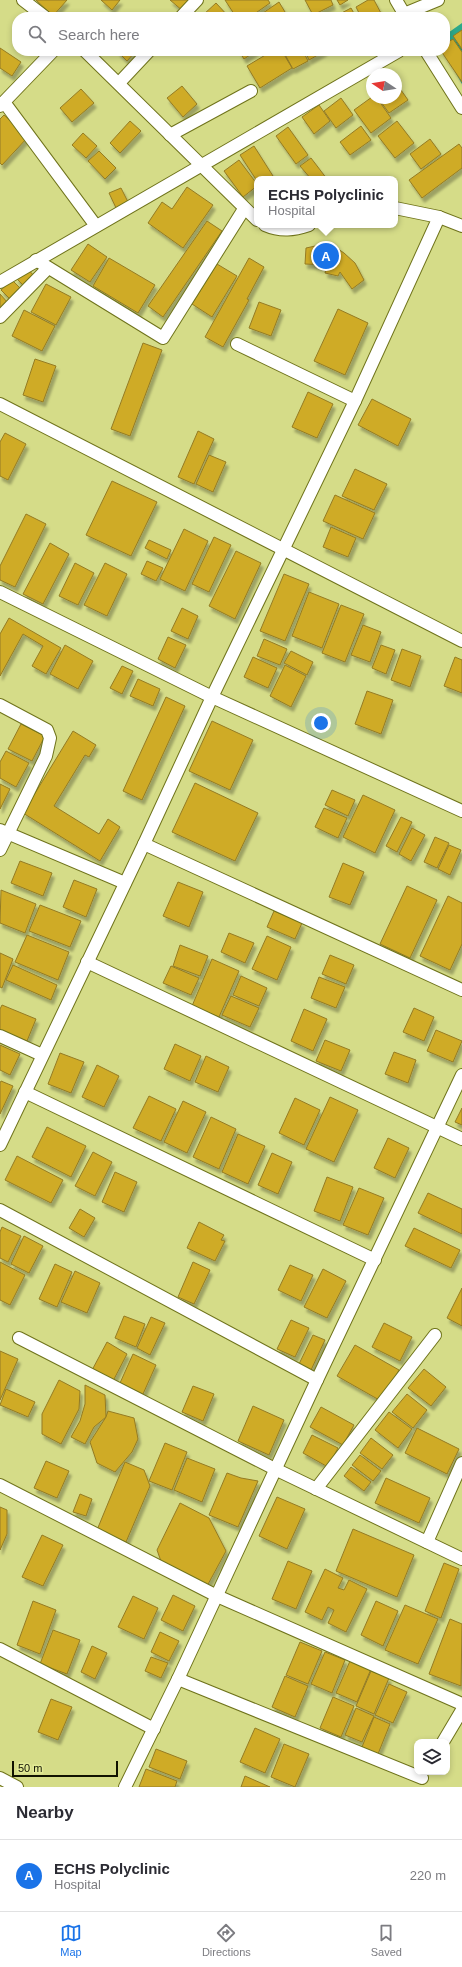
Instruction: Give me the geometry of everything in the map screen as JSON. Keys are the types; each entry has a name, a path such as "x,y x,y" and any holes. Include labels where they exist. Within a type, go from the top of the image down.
{"street":[{"path":"23,0 39,12"},
{"path":"186,12 197,0"},
{"path":"396,0 403,12"},
{"path":"412,12 438,0"},
{"path":"48,56 2,104 96,226"},
{"path":"90,56 200,166 254,217"},
{"path":"118,83 144,56"},
{"path":"0,282 390,56"},
{"path":"429,56 462,108"},
{"path":"170,135 252,91"},
{"path":"36,260 163,338 244,209"},
{"path":"398,209 439,217 462,226"},
{"path":"0,1144 355,401 439,217"},
{"path":"272,228 293,231 302,228"},
{"path":"0,317 48,268"},
{"path":"237,344 355,401"},
{"path":"0,404 462,641"},
{"path":"0,592 212,698 462,811"},
{"path":"0,705 47,730 50,738 46,756 4,832 0,850"},
{"path":"4,832 125,883"},
{"path":"144,844 462,990"},
{"path":"87,962 439,1126 462,1139"},
{"path":"0,1036 42,1055"},
{"path":"125,1787 178,1679 275,1469 462,1075"},
{"path":"25,1092 375,1260"},
{"path":"0,1210 317,1380"},
{"path":"316,1489 435,1335"},
{"path":"19,1338 275,1469 462,1559"},
{"path":"427,1542 462,1463"},
{"path":"0,1485 217,1596 462,1704"},
{"path":"0,1649 154,1729"},
{"path":"178,1679 421,1779"},
{"path":"445,1739 462,1710"},
{"path":"0,1778 17,1787"}],"water":[{"path":"462,23 462,84 446,56 450,56 450,31"}],"building":[{"path":"36,0 67,0 56,12 49,12"},
{"path":"101,0 120,0 112,10"},
{"path":"170,0 193,0 183,11"},
{"path":"225,0 268,0 270,3 257,12 233,12"},
{"path":"305,0 331,0 333,5 319,12 311,12"},
{"path":"337,0 348,0 340,5"},
{"path":"368,0 374,0 380,12 358,12 356,7"},
{"path":"279,2 285,12 264,12"},
{"path":"216,3 224,12 206,12"},
{"path":"351,8 353,12 343,12"},
{"path":"462,30 462,49 453,36"},
{"path":"453,39 462,52 462,82 444,56 450,56 450,41"},
{"path":"0,48 21,62 12,76 0,68"},
{"path":"122,56 132,56 127,61"},
{"path":"264,56 285,56 292,68 260,88 247,66"},
{"path":"286,56 306,56 308,61 293,69"},
{"path":"307,56 316,56 309,60"},
{"path":"182,86 197,104 183,117 167,98"},
{"path":"81,89 94,103 72,122 60,108"},
{"path":"402,92 408,100 389,113 382,104 402,104"},
{"path":"341,98 353,115 336,128 324,111"},
{"path":"366,101 366,104 381,104 391,118 371,133 354,110"},
{"path":"319,105 330,121 314,134 302,117"},
{"path":"4,115 28,137 2,165 0,163 0,119"},
{"path":"130,121 141,131 120,153 110,143"},
{"path":"397,121 414,143 395,158 378,136"},
{"path":"361,126 371,140 350,155 340,142"},
{"path":"288,127 308,155 296,164 276,136"},
{"path":"83,133 97,146 86,158 72,145"},
{"path":"430,139 441,154 421,169 410,154"},
{"path":"459,144 462,148 462,168 422,198 409,180"},
{"path":"254,146 273,176 254,176 240,155"},
{"path":"99,151 116,168 105,179 88,161"},
{"path":"311,158 325,176 308,176 300,166"},
{"path":"239,160 254,180 254,188 243,197 224,171"},
{"path":"187,187 213,205 183,248 148,223 162,202 172,209"},
{"path":"121,188 129,204 117,210 109,193"},
{"path":"207,221 222,231 163,317 148,306"},
{"path":"88,244 107,257 90,282 71,270"},
{"path":"320,245 332,245 344,253 355,263 364,280 352,289 340,272 338,276 325,273 327,265 305,264 306,248"},
{"path":"109,258 155,285 138,313 93,286"},
{"path":"249,258 264,267 247,299 249,300 223,347 205,337"},
{"path":"217,264 237,276 212,317 192,304"},
{"path":"27,268 34,276 24,286 16,278"},
{"path":"12,280 21,289 10,299 1,290"},
{"path":"46,284 71,297 56,325 31,312"},
{"path":"0,294 8,303 0,309"},
{"path":"259,302 281,310 271,336 249,328"},
{"path":"338,309 368,323 345,375 314,361"},
{"path":"24,310 55,326 42,351 12,336"},
{"path":"143,343 162,350 130,436 111,429"},
{"path":"35,359 56,366 43,402 23,395"},
{"path":"308,392 333,404 317,438 292,427"},
{"path":"372,399 411,419 398,446 358,425"},
{"path":"198,431 214,439 194,484 178,477"},
{"path":"5,433 26,444 8,480 0,476 0,442"},
{"path":"209,455 226,462 213,492 196,484"},
{"path":"355,469 387,484 374,510 342,496"},
{"path":"112,481 157,502 131,556 86,535"},
{"path":"335,495 375,513 363,539 323,521"},
{"path":"26,514 46,524 15,587 0,580 0,566"},
{"path":"331,527 356,538 348,557 323,547"},
{"path":"184,529 208,541 185,591 160,579"},
{"path":"214,537 231,545 209,592 192,584"},
{"path":"149,540 171,550 167,559 145,548"},
{"path":"50,543 69,554 43,604 23,594"},
{"path":"236,551 261,563 235,619 209,606"},
{"path":"147,561 163,568 156,581 141,574"},
{"path":"75,563 94,573 78,605 59,596"},
{"path":"105,563 127,574 107,616 84,605"},
{"path":"284,574 309,584 285,641 260,631"},
{"path":"309,592 339,604 322,648 292,636"},
{"path":"341,605 364,614 345,662 322,653"},
{"path":"182,608 198,616 188,639 171,631"},
{"path":"9,618 61,648 46,674 32,666 43,646 23,634 0,676 0,634"},
{"path":"363,625 381,632 370,662 351,655"},
{"path":"168,637 186,645 175,668 158,659"},
{"path":"264,639 287,649 280,665 257,656"},
{"path":"65,645 93,661 78,689 50,674"},
{"path":"381,645 395,650 386,674 372,668"},
{"path":"402,649 421,656 410,687 391,680"},
{"path":"291,651 313,662 307,675 284,663"},
{"path":"253,657 277,668 268,688 244,677"},
{"path":"455,657 462,660 462,693 444,686"},
{"path":"285,665 306,676 291,707 270,696"},
{"path":"122,666 133,671 122,694 110,688"},
{"path":"138,679 160,689 153,706 130,696"},
{"path":"367,691 393,700 381,734 355,724"},
{"path":"166,697 185,706 142,800 123,791"},
{"path":"212,721 253,740 230,790 189,771"},
{"path":"21,724 45,736 32,761 8,749"},
{"path":"73,731 96,745 89,757 85,755 54,806 99,834 108,819 120,827 100,861 23,813"},
{"path":"6,751 29,763 16,787 0,778 0,762"},
{"path":"195,783 258,813 235,861 172,832"},
{"path":"0,784 10,789 0,809"},
{"path":"332,790 355,800 348,816 325,805"},
{"path":"363,795 395,810 375,853 343,837"},
{"path":"324,808 347,818 338,838 315,827"},
{"path":"401,817 412,822 397,852 386,846"},
{"path":"412,828 425,835 411,861 399,854"},
{"path":"435,837 449,843 437,868 424,862"},
{"path":"449,845 461,850 450,875 438,869"},
{"path":"20,861 52,873 43,896 11,883"},
{"path":"343,863 364,872 350,905 329,897"},
{"path":"74,880 97,889 86,917 63,907"},
{"path":"178,882 203,892 189,927 163,916"},
{"path":"407,886 437,900 410,958 380,944"},
{"path":"1,890 36,904 25,933 0,923"},
{"path":"448,896 462,903 462,944 450,970 420,956"},
{"path":"40,905 81,921 70,947 29,931"},
{"path":"274,911 302,923 295,939 267,927"},
{"path":"229,933 254,943 245,963 221,952"},
{"path":"27,935 69,952 58,980 15,962"},
{"path":"267,936 291,947 277,980 252,969"},
{"path":"180,945 208,956 200,976 173,966"},
{"path":"0,953 13,959 2,988 0,987"},
{"path":"330,955 354,965 346,984 322,974"},
{"path":"212,959 239,971 219,1017 192,1006"},
{"path":"13,965 57,985 51,1000 6,980"},
{"path":"171,966 199,978 191,995 163,983"},
{"path":"241,976 267,988 259,1006 233,995"},
{"path":"319,977 345,987 336,1008 311,998"},
{"path":"231,996 259,1008 250,1027 222,1015"},
{"path":"2,1005 36,1019 27,1041 0,1030 0,1009"},
{"path":"414,1008 434,1017 424,1041 403,1032"},
{"path":"304,1009 327,1019 313,1051 291,1041"},
{"path":"436,1030 462,1041 453,1062 427,1051"},
{"path":"325,1040 350,1050 341,1071 316,1061"},
{"path":"175,1044 201,1056 190,1081 164,1069"},
{"path":"0,1045 20,1054 10,1075 0,1070"},
{"path":"394,1052 416,1060 408,1083 385,1074"},
{"path":"60,1053 84,1062 71,1093 48,1084"},
{"path":"206,1056 229,1067 218,1092 195,1082"},
{"path":"97,1065 119,1076 104,1107 82,1097"},
{"path":"1,1081 13,1086 0,1114 0,1083"},
{"path":"149,1096 176,1109 161,1141 133,1128"},
{"path":"330,1097 358,1110 334,1162 306,1149"},
{"path":"295,1098 320,1110 304,1145 279,1133"},
{"path":"183,1101 206,1112 187,1153 164,1142"},
{"path":"462,1108 462,1125 455,1122"},
{"path":"211,1117 236,1129 219,1169 193,1157"},
{"path":"47,1127 86,1146 71,1177 32,1157"},
{"path":"238,1134 265,1146 248,1184 222,1172"},
{"path":"388,1138 409,1148 395,1178 374,1168"},
{"path":"93,1152 112,1162 95,1196 75,1186"},
{"path":"272,1153 292,1162 278,1194 258,1185"},
{"path":"17,1156 63,1180 51,1203 5,1180"},
{"path":"115,1172 137,1182 124,1212 102,1202"},
{"path":"327,1177 353,1187 340,1221 314,1211"},
{"path":"359,1188 384,1198 368,1235 343,1225"},
{"path":"428,1193 462,1209 462,1234 418,1213"},
{"path":"80,1209 95,1218 84,1237 69,1228"},
{"path":"199,1222 224,1235 221,1240 225,1241 215,1261 187,1248"},
{"path":"2,1227 21,1236 8,1262 0,1258 0,1232"},
{"path":"414,1228 460,1250 451,1268 405,1246"},
{"path":"24,1236 43,1246 29,1273 11,1264"},
{"path":"0,1262 25,1275 10,1305 0,1300"},
{"path":"193,1262 210,1270 194,1304 178,1297"},
{"path":"55,1264 72,1272 57,1307 39,1299"},
{"path":"290,1265 313,1275 301,1301 278,1290"},
{"path":"323,1269 346,1281 327,1318 304,1307"},
{"path":"75,1271 100,1283 87,1313 61,1302"},
{"path":"462,1288 462,1326 447,1318"},
{"path":"124,1316 145,1324 136,1347 115,1338"},
{"path":"151,1317 165,1323 150,1355 137,1348"},
{"path":"291,1320 309,1328 295,1357 277,1349"},
{"path":"384,1323 412,1337 400,1361 372,1347"},
{"path":"313,1335 325,1340 311,1370 299,1364"},
{"path":"107,1342 127,1354 112,1383 91,1372"},
{"path":"355,1345 399,1370 381,1401 337,1376"},
{"path":"0,1351 18,1359 0,1400"},
{"path":"133,1354 156,1365 143,1394 120,1383"},
{"path":"424,1369 446,1387 431,1406 408,1388"},
{"path":"59,1380 80,1391 79,1409 61,1444 42,1434 42,1414"},
{"path":"85,1385 105,1395 106,1417 94,1427 85,1444 71,1437 80,1421 85,1404"},
{"path":"193,1386 214,1394 203,1421 182,1412"},
{"path":"6,1389 35,1402 28,1417 0,1405"},
{"path":"407,1394 427,1410 413,1428 392,1412"},
{"path":"253,1406 284,1420 269,1455 238,1441"},
{"path":"321,1407 354,1425 343,1445 310,1427"},
{"path":"108,1411 134,1418 138,1439 132,1452 115,1472 97,1463 90,1442 106,1417"},
{"path":"389,1412 412,1429 398,1448 375,1430"},
{"path":"417,1428 459,1449 447,1474 405,1453"},
{"path":"312,1435 338,1448 328,1467 303,1453"},
{"path":"371,1438 393,1455 382,1469 360,1453"},
{"path":"165,1443 187,1452 172,1490 149,1481"},
{"path":"360,1455 381,1471 373,1481 352,1465"},
{"path":"187,1458 215,1469 202,1502 174,1490"},
{"path":"46,1461 69,1471 57,1498 34,1488"},
{"path":"125,1462 144,1470 150,1486 126,1542 97,1530"},
{"path":"351,1467 371,1482 364,1491 344,1476"},
{"path":"227,1473 241,1478 258,1481 238,1527 209,1515"},
{"path":"386,1478 430,1498 419,1523 375,1503"},
{"path":"80,1494 92,1499 86,1516 73,1512"},
{"path":"277,1497 305,1509 287,1549 259,1536"},
{"path":"180,1503 209,1518 226,1551 206,1588 162,1564 157,1550"},
{"path":"0,1507 7,1510 7,1534 0,1550"},
{"path":"353,1529 414,1555 397,1597 336,1571"},
{"path":"42,1535 63,1545 43,1586 22,1577"},
{"path":"288,1561 312,1571 296,1609 272,1599"},
{"path":"444,1563 459,1569 441,1618 425,1611"},
{"path":"325,1569 343,1578 338,1588 344,1590 349,1580 367,1589 346,1632 328,1623 334,1610 328,1607 322,1620 305,1612"},
{"path":"173,1595 195,1606 183,1631 161,1620"},
{"path":"133,1596 158,1608 144,1639 118,1627"},
{"path":"33,1601 56,1610 40,1654 17,1645"},
{"path":"376,1601 398,1611 383,1646 361,1635"},
{"path":"405,1605 438,1619 418,1664 385,1650"},
{"path":"450,1619 462,1624 461,1686 429,1674"},
{"path":"53,1630 80,1640 67,1674 40,1664"},
{"path":"160,1632 179,1641 169,1661 151,1652"},
{"path":"300,1642 322,1651 308,1684 286,1675"},
{"path":"92,1646 107,1653 95,1679 81,1672"},
{"path":"325,1652 345,1660 332,1693 311,1684"},
{"path":"151,1657 168,1663 161,1678 145,1671"},
{"path":"350,1661 371,1669 357,1702 336,1693"},
{"path":"371,1671 389,1678 374,1714 356,1706"},
{"path":"285,1676 308,1686 295,1717 272,1707"},
{"path":"389,1684 407,1692 393,1723 375,1715"},
{"path":"333,1697 354,1706 341,1737 320,1728"},
{"path":"51,1699 72,1707 58,1740 38,1732"},
{"path":"356,1708 374,1716 362,1742 345,1735"},
{"path":"374,1717 390,1724 378,1754 362,1747"},
{"path":"255,1728 280,1739 265,1773 240,1762"},
{"path":"284,1744 309,1754 295,1787 271,1777"},
{"path":"156,1749 187,1761 180,1779 149,1767"},
{"path":"146,1769 177,1781 175,1787 139,1787"},
{"path":"245,1776 270,1787 241,1787"}],"place":[{"name":"ECHS Polyclinic","path":"326,256"}]}
